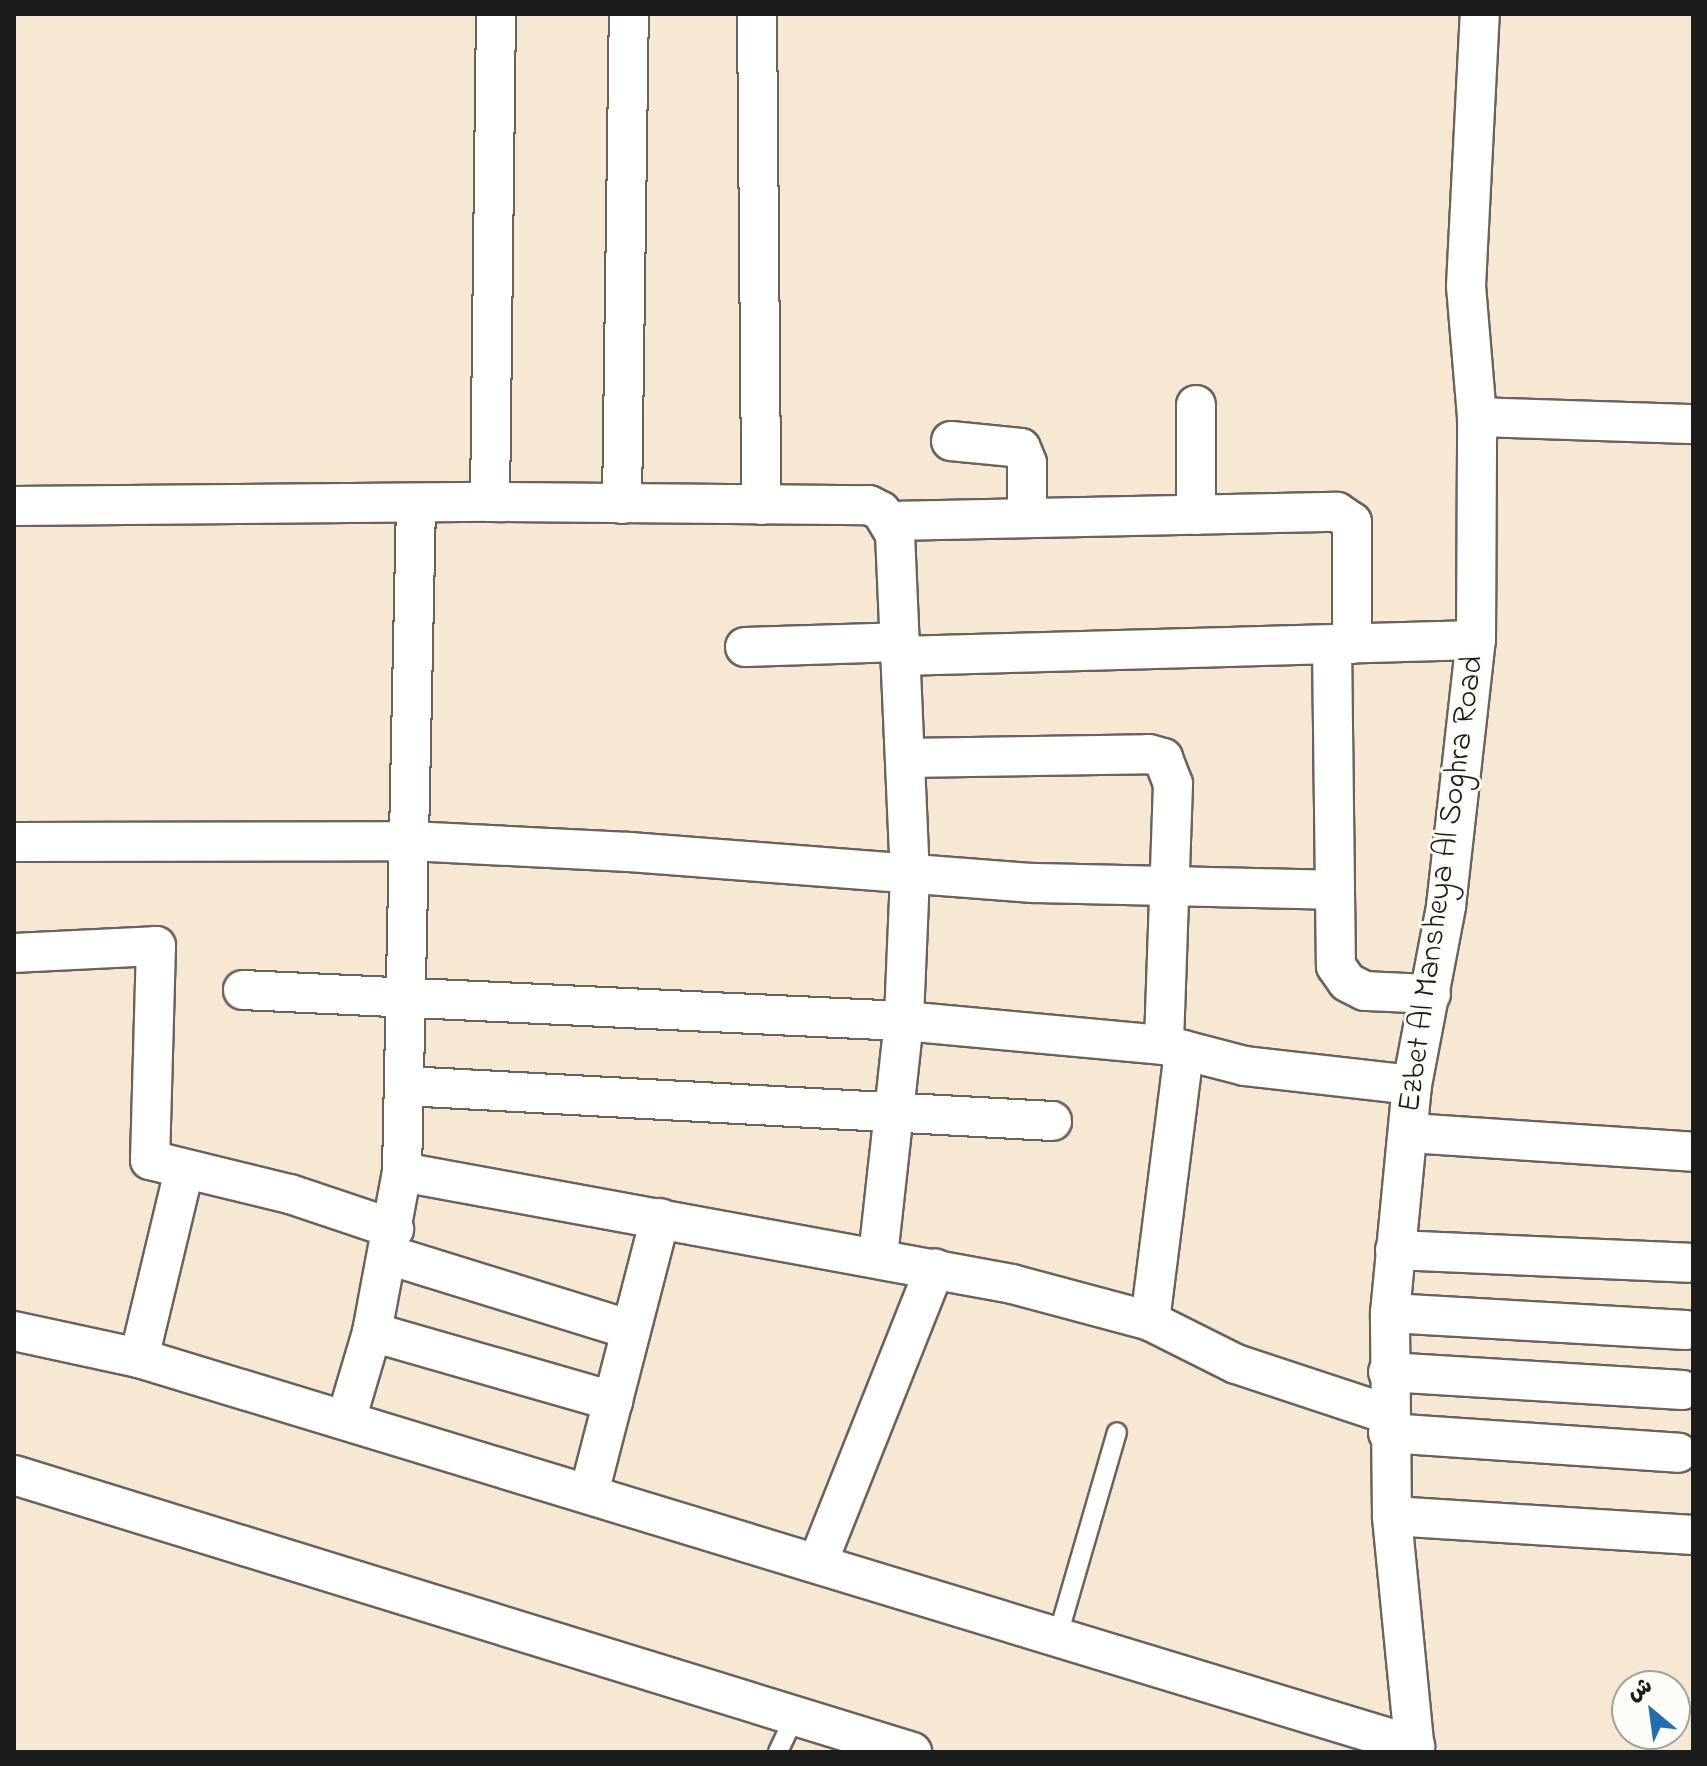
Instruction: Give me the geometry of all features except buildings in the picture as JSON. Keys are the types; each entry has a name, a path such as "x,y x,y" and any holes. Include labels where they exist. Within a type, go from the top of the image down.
{"street":[{"path":"490,502 496,14"},
{"path":"622,504 629,14"},
{"path":"757,14 761,505"},
{"name":"Ezbet Al Mansheya Al Soghra Road","path":"1415,1749 1392,1516 1388,1424 1390,1313 1410,1133 1412,1085 1431,994 1458,817 1476,640 1477,417 1466,286 1480,14"},
{"path":"1196,405 1196,515"},
{"path":"1477,417 1693,424"},
{"path":"951,441 1021,448 1027,463 1027,518"},
{"path":"14,506 490,502 869,505 891,521 1346,515 1352,522 1342,644 1332,946 1336,966 1347,982 1365,991 1431,994"},
{"path":"346,1420 372,1332 392,1242 402,1172 416,503"},
{"path":"878,1257 904,1021 910,875 891,521"},
{"path":"745,647 900,649 1476,640"},
{"path":"905,758 1149,754 1163,758 1173,784 1170,886 1174,1048 1150,1321"},
{"path":"14,842 410,841 629,852 910,875 1333,890"},
{"path":"14,953 156,946 146,1152 156,1165 290,1194 392,1242 631,1330"},
{"path":"243,990 904,1021 1174,1048 1245,1066 1412,1085"},
{"path":"406,1086 1052,1121"},
{"path":"1410,1133 1693,1152"},
{"path":"139,1358 184,1170"},
{"path":"402,1172 935,1268 1150,1321 1236,1364 1388,1424 1678,1453"},
{"path":"589,1493 660,1218"},
{"path":"1395,1250 1689,1263"},
{"path":"818,1562 935,1268"},
{"path":"1390,1313 1686,1330"},
{"path":"14,1331 139,1358 1058,1635 1415,1749"},
{"path":"372,1332 613,1401"},
{"path":"1388,1372 1682,1390"},
{"path":"14,1475 912,1752"},
{"path":"1392,1516 1693,1535"}],"lane":[{"path":"1058,1635 1117,1432"},
{"path":"778,1752 794,1718"}]}
